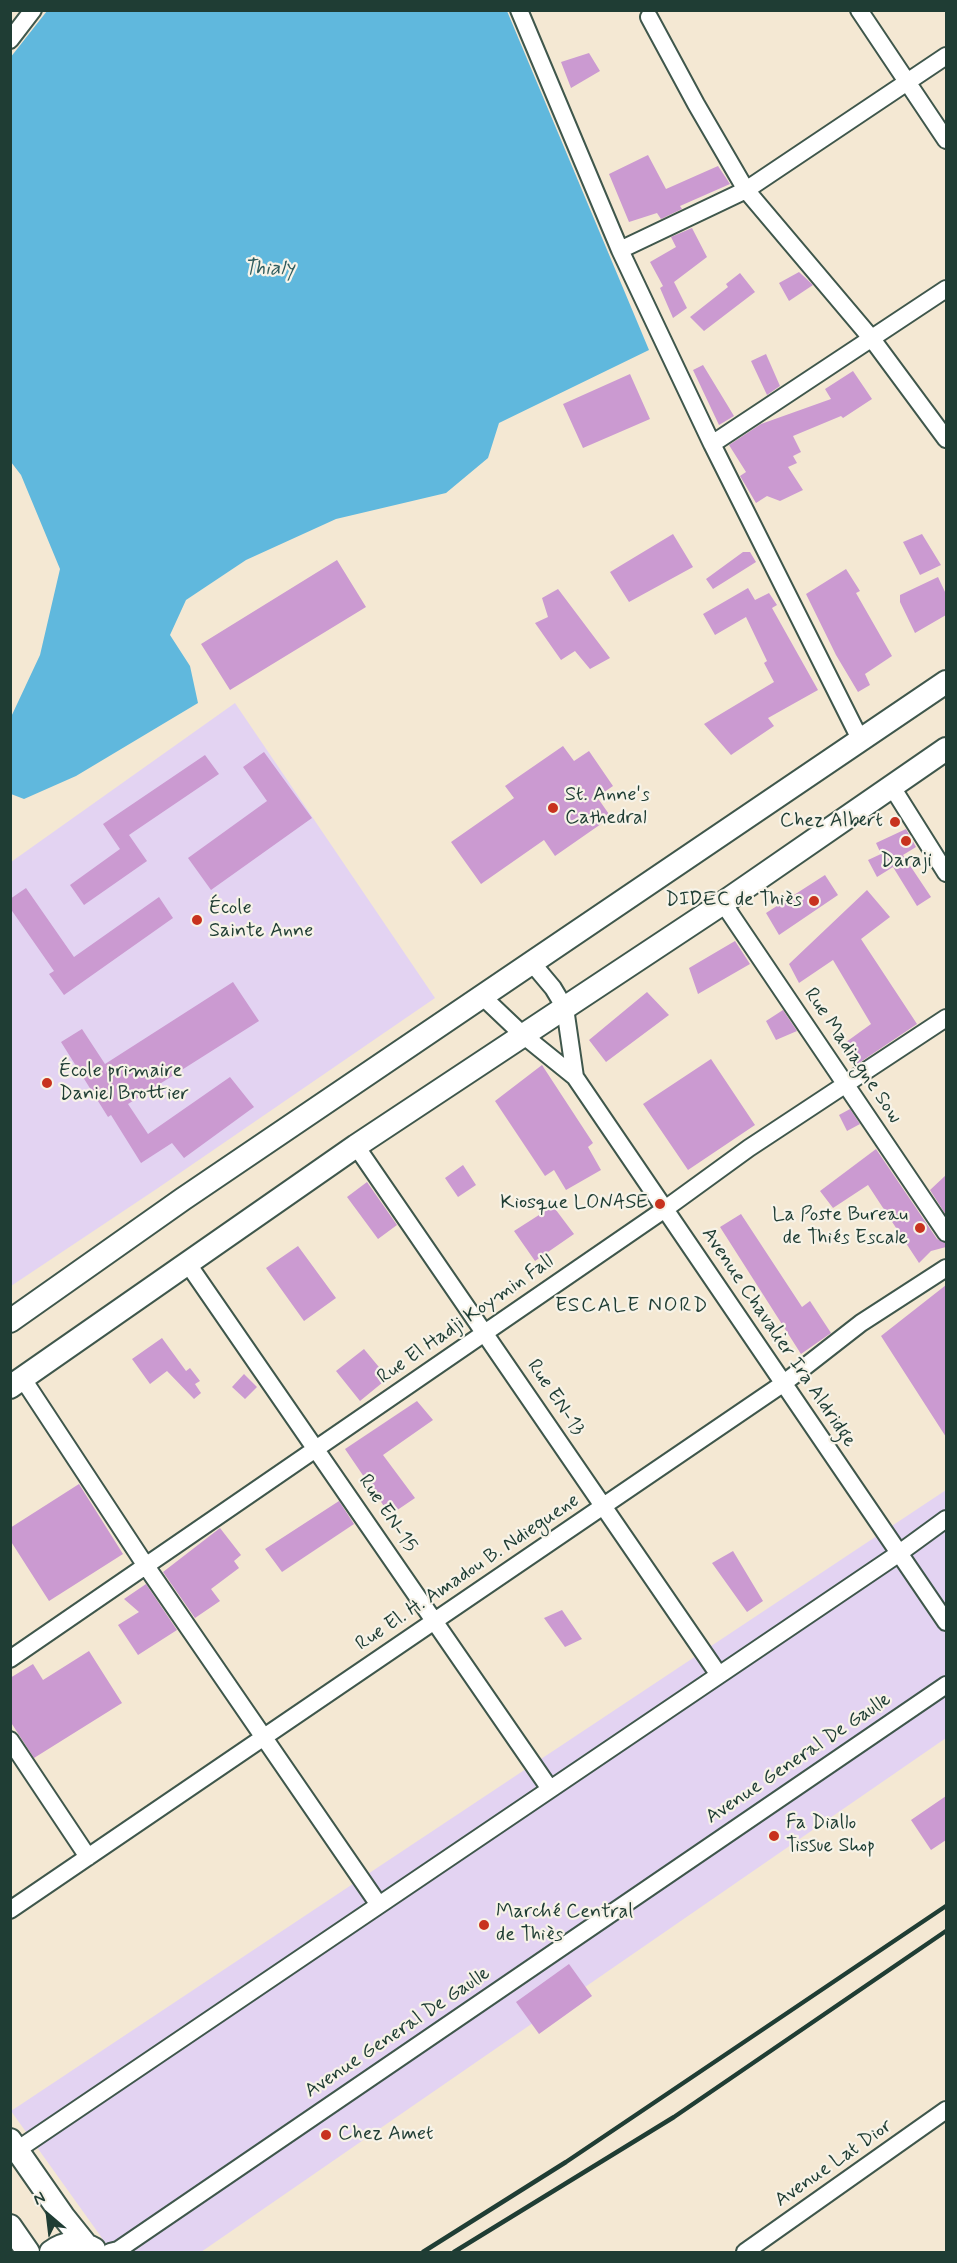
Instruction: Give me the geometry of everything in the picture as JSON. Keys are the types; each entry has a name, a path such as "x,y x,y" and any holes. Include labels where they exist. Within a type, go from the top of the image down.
{"main road":[{"path":"10,1321 193,1193 946,682"},
{"path":"17,1383 356,1146 723,903 946,749"},
{"path":"14,2145 63,2216 92,2249"},
{"path":"10,2226 28,2253"},
{"path":"51,2253 67,2244 92,2249"}],"street":[{"path":"10,40 33,10"},
{"path":"519,10 620,250 712,444 861,741"},
{"path":"859,10 946,140"},
{"path":"649,18 746,190 872,339 946,439"},
{"path":"620,250 746,190 946,56"},
{"path":"712,444 946,289"},
{"path":"892,787 946,873"},
{"name":"Rue Madiagne Sow","path":"723,903 946,1233"},
{"path":"532,963 554,988 565,1008 575,1077"},
{"path":"483,997 523,1035 575,1077"},
{"name":"Rue El Hadji Koymin Fall","path":"10,1659 665,1209 749,1148 946,1018"},
{"name":"Avenue Chavalier Ira Aldridge","path":"575,1077 946,1622"},
{"name":"Rue EN-13","path":"356,1146 719,1675"},
{"name":"Rue EN-15","path":"188,1264 550,1789"},
{"name":"Rue El. H. Amadou B. Ndieguene","path":"10,1910 784,1383 861,1323 946,1268"},
{"path":"17,1383 379,1905"},
{"path":"14,2145 379,1905 898,1554 946,1519"},
{"name":"Avenue General De Gaulle","path":"110,2253 118,2250 946,1685"},
{"path":"10,1740 88,1857"},
{"name":"Avenue Lat Dior","path":"745,2253 946,2110"}],"shaded area":[{"name":"École Sainte Anne","path":"235,703 435,998 11,1286 11,862"},
{"name":"Marché Central de Thiès","path":"946,1490 946,1738 201,2252 112,2252 11,2111"}],"water":[{"name":"Thialy","path":"47,11 507,11 649,350 499,423 488,458 446,493 336,519 246,560 186,600 170,635 190,666 198,703 76,776 24,799 11,794 11,717 40,655 60,569 21,475 11,462 10,58"}],"building":[{"path":"589,53 600,71 571,88 561,62"},
{"path":"648,155 666,189 718,166 730,184 680,206 682,209 661,219 657,213 629,222 609,174"},
{"path":"692,228 707,257 674,282 687,308 673,318 660,288 663,286 650,262 676,247 671,237"},
{"path":"799,272 813,285 789,301 779,283"},
{"path":"740,273 755,292 704,331 690,317 728,287 726,284"},
{"path":"766,354 780,386 767,395 751,361"},
{"path":"703,365 734,416 719,425 693,370"},
{"path":"853,371 872,399 843,418 841,416 793,436 801,452 793,456 797,463 788,467 803,490 780,501 767,496 756,503 740,476 746,472 729,445 761,424 831,399 825,389"},
{"path":"630,374 650,419 583,448 563,404"},
{"path":"673,534 693,567 629,602 610,572"},
{"path":"922,534 941,565 920,575 903,542"},
{"path":"743,552 750,552 756,562 713,589 706,579"},
{"path":"337,560 366,607 230,690 201,644"},
{"path":"846,569 860,591 856,593 892,656 865,674 870,685 858,692 836,655 806,594"},
{"path":"938,577 946,594 946,615 915,633 900,602 900,595"},
{"path":"748,588 755,600 769,593 777,605 772,608 818,690 768,718 774,726 731,755 704,724 774,682 764,663 767,661 746,617 715,635 703,614"},
{"path":"558,589 610,658 590,669 575,651 561,660 535,623 548,617 542,598"},
{"name":"St. Anne's Cathedral","path":"563,746 574,761 589,751 613,786 597,797 611,817 555,856 544,840 481,884 451,842 514,798 505,786"},
{"path":"264,752 312,818 211,890 188,858 267,801 243,767"},
{"path":"205,755 219,774 129,835 147,861 84,905 70,885 120,849 103,824"},
{"path":"906,829 916,847 903,855 931,897 917,906 893,867 877,877 868,860 881,854 876,843"},
{"path":"825,875 838,895 779,935 766,913"},
{"path":"26,888 74,957 159,897 173,918 64,995 49,974 54,971 10,908 10,899"},
{"path":"867,890 890,917 861,939 917,1024 856,1065 842,1045 871,1024 833,960 799,983 789,964"},
{"path":"735,941 750,964 698,994 689,968"},
{"path":"233,982 259,1021 128,1104 148,1134 230,1077 254,1107 184,1158 172,1143 141,1163 111,1115 108,1117 61,1042 82,1029 105,1064"},
{"path":"647,992 669,1015 606,1062 589,1040"},
{"path":"783,1010 797,1031 776,1040 766,1021"},
{"path":"711,1059 755,1125 688,1170 643,1104"},
{"path":"542,1065 593,1143 588,1147 601,1170 566,1190 554,1170 545,1176 495,1101"},
{"path":"850,1109 860,1124 847,1131 839,1115"},
{"path":"876,1149 937,1239 946,1243 946,1247 931,1251 919,1263 868,1185 833,1208 820,1191"},
{"path":"463,1165 476,1185 458,1197 445,1178"},
{"path":"946,1175 946,1215 930,1190"},
{"path":"367,1182 397,1225 378,1239 347,1197"},
{"path":"553,1206 574,1234 535,1261 514,1231"},
{"path":"741,1214 802,1307 810,1301 831,1333 801,1354 720,1227"},
{"path":"298,1246 336,1298 304,1321 266,1268"},
{"path":"946,1285 946,1437 881,1336"},
{"path":"162,1338 186,1371 190,1368 200,1381 195,1384 201,1393 194,1399 167,1371 150,1384 132,1359"},
{"path":"364,1349 388,1378 360,1401 336,1371"},
{"path":"244,1374 257,1387 245,1399 232,1387"},
{"path":"417,1401 433,1420 383,1455 415,1498 390,1515 345,1449"},
{"path":"79,1484 123,1554 49,1601 10,1540 10,1528"},
{"path":"339,1501 354,1524 282,1572 265,1549"},
{"path":"220,1528 241,1555 234,1561 239,1568 211,1589 220,1601 195,1618 163,1572"},
{"path":"733,1551 763,1601 747,1612 712,1563"},
{"path":"146,1584 177,1630 138,1655 118,1625 139,1612 124,1599"},
{"path":"562,1610 582,1639 565,1647 544,1618"},
{"path":"89,1651 122,1703 34,1758 10,1721 10,1678 33,1664 43,1680"},
{"path":"946,1796 946,1840 931,1850 911,1820"},
{"path":"569,1964 592,1996 539,2034 516,2002"}],"railway":[{"path":"423,2252 566,2162 946,1906"},
{"path":"454,2252 674,2117 946,1931"}],"place":[{"name":"St. Anne's Cathedral","path":"553,808"},
{"name":"Chez Albert","path":"895,822"},
{"name":"Daraji","path":"906,841"},
{"name":"DIDEC de Thiès","path":"814,901"},
{"name":"École Sainte Anne","path":"197,920"},
{"name":"École primaire Daniel Brottier","path":"47,1083"},
{"name":"Kiosque LONASE","path":"660,1204"},
{"name":"La Poste Bureau de Thiés Escale","path":"920,1228"},
{"name":"Fa Diallo Tissue Shop","path":"774,1836"},
{"name":"Marché Central de Thiès","path":"484,1925"},
{"name":"Chez Amet","path":"326,2135"}],"district":[{"name":"ESCALE NORD","path":"632,1307"}]}
